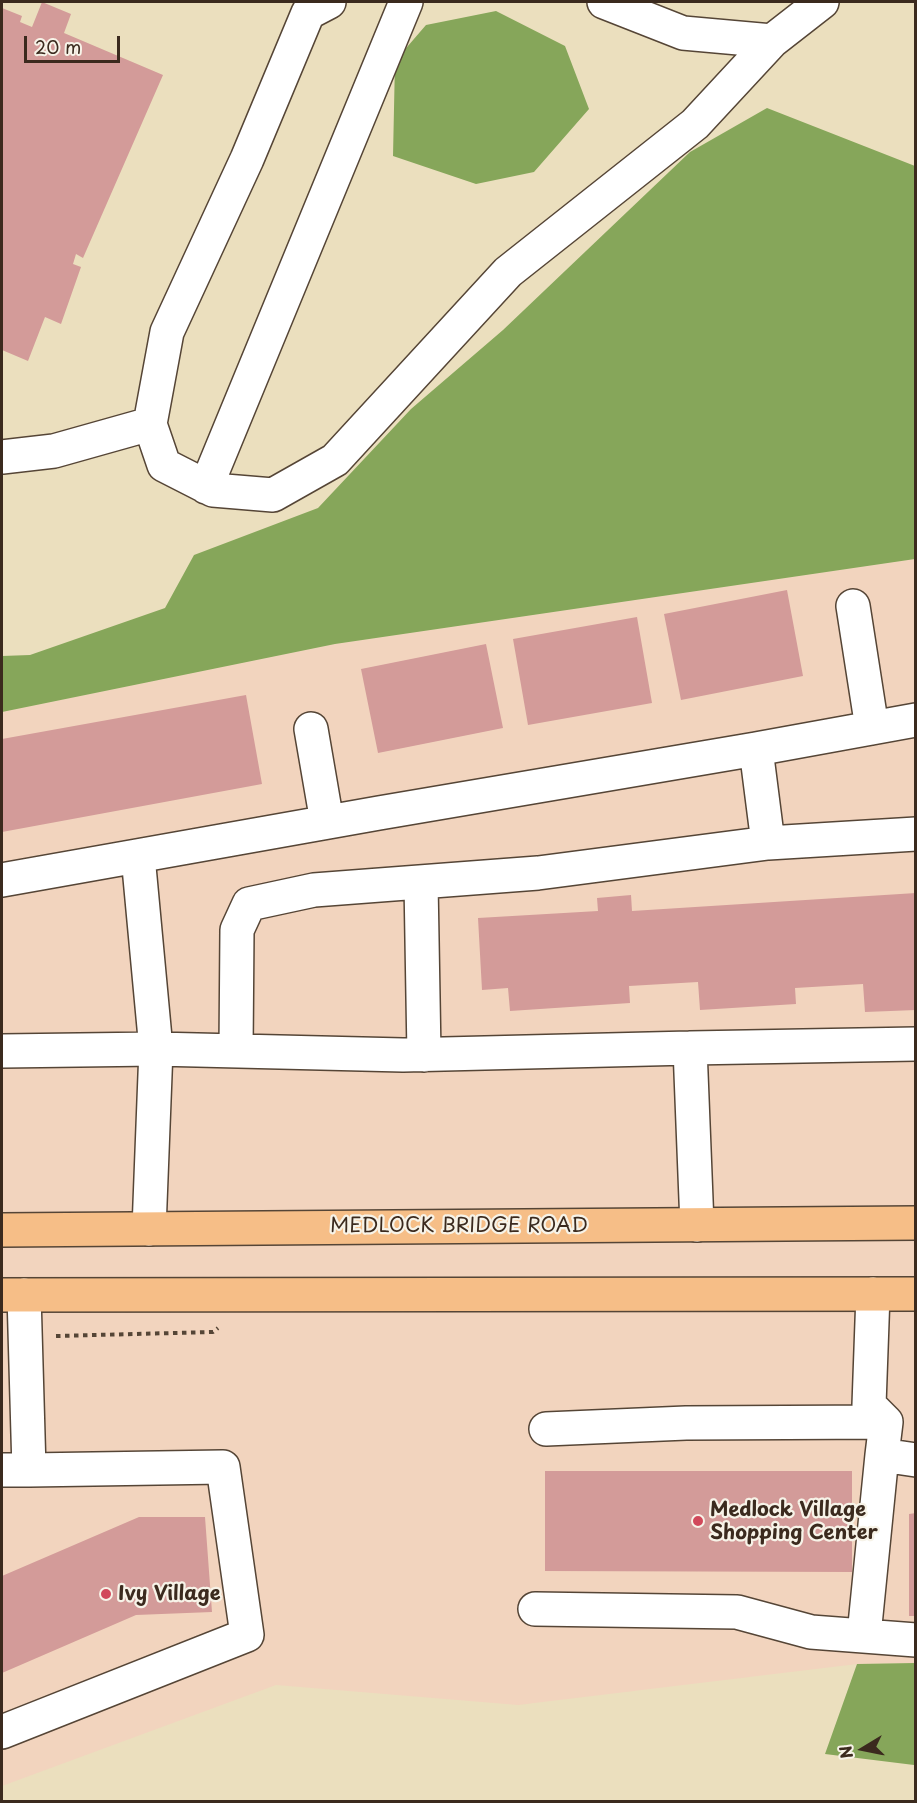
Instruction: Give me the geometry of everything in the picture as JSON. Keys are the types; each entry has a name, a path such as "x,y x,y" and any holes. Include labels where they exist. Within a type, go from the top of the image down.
{"highway":[{"name":"MEDLOCK BRIDGE ROAD","path":"2,1230 915,1223"},
{"path":"13,1295 915,1294"}],"lane":[{"path":"329,2 308,13 247,159 167,332 150,424 164,465 213,490 273,495 335,460 508,272 694,124 772,41 822,2"},
{"path":"206,487 406,2"},
{"path":"604,2 683,33 772,41"},
{"path":"2,457 54,450 150,424"},
{"path":"852,606 872,728"},
{"path":"2,880 915,720"},
{"path":"311,729 327,822"},
{"path":"756,749 768,843"},
{"path":"236,1050 237,930 249,904 314,890 538,873 768,843 915,834"},
{"path":"138,856 156,1049 149,1229"},
{"path":"421,882 424,1055"},
{"path":"2,1051 156,1049 424,1055 915,1044"},
{"path":"690,1048 697,1225"},
{"path":"873,1294 869,1405 886,1422"},
{"path":"2,1732 247,1635 223,1467 15,1470 13,1295"},
{"path":"546,1429 686,1423 886,1422"},
{"path":"864,1635 886,1422"},
{"path":"882,1455 915,1460"},
{"path":"535,1609 737,1612 811,1632 915,1640"}],"shaded area":[{"path":"915,559 915,1663 857,1664 518,1705 276,1685 2,1786 2,712 335,644"}],"green space":[{"path":"496,11 565,46 589,109 534,172 476,184 393,156 395,61 426,25"},
{"path":"767,108 915,166 915,559 335,644 2,712 2,656 30,655 165,608 194,555 318,508 411,409 503,330 690,152"},
{"path":"915,1663 915,1770 914,1765 825,1754 857,1664"}],"building":[{"path":"42,2 71,14 64,33 163,75 83,258 76,254 73,264 81,267 61,324 45,317 28,361 2,350 2,8 22,16 20,22 32,27"},
{"path":"787,590 803,676 681,700 664,614"},
{"path":"637,617 652,703 528,725 513,639"},
{"path":"486,644 503,728 378,753 361,669"},
{"path":"246,695 262,784 2,832 2,739"},
{"path":"916,893 916,1010 865,1012 863,984 795,988 796,1004 700,1010 698,982 629,986 630,1003 510,1011 508,988 482,990 478,918 598,911 597,898 631,895 632,911"},
{"name":"Medlock Village Shopping Center","path":"545,1471 852,1471 852,1572 545,1571"},
{"path":"916,1513 916,1616 909,1616 909,1514"},
{"name":"Ivy Village","path":"139,1517 205,1517 212,1612 136,1615 2,1673 2,1576"}],"place":[{"name":"Medlock Village Shopping Center","path":"698,1521"},
{"name":"Ivy Village","path":"106,1594"}]}
